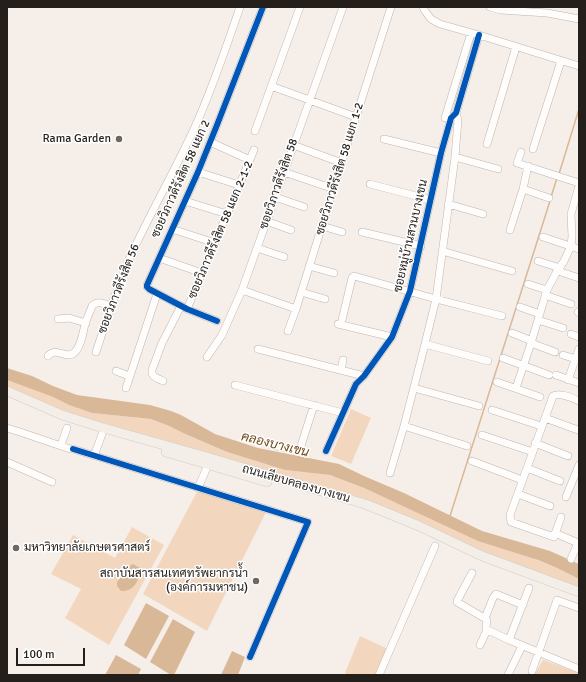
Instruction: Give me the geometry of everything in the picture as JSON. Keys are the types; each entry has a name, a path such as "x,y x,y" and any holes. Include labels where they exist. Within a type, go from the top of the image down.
{"main road":[{"name":"ถนนเลียบคลองบางเขน","path":"7,391 82,422 419,526 482,556 579,592"},
{"name":"ถนนเลียบคลองบางเขน","path":"7,397 60,420 102,434 209,461"},
{"name":"ถนนเลียบคลองบางเขน","path":"389,517 480,561 579,598"}],"street":[{"name":"ซอยวิภาวดีรังสิต 56","path":"96,352 111,306 131,256 194,128 212,85 240,7"},
{"name":"ซอยวิภาวดีรังสิต 58 แยก 2","path":"157,294 149,289 147,285 198,172 263,7"},
{"path":"255,131 300,7"},
{"name":"ซอยวิภาวดีรังสิต 58","path":"207,357 222,335 242,290 342,7"},
{"name":"ซอยวิภาวดีรังสิต 58 แยก 1-2","path":"288,331 310,266 391,7"},
{"path":"423,7 424,12 431,19 440,24 579,66"},
{"path":"490,7 500,10 533,9 579,19"},
{"path":"444,118 471,33"},
{"name":"ซอยหมู่บ้านสวนบางเขน","path":"326,452 356,384 364,376 392,337 410,292 441,153 451,118 456,113 479,35"},
{"path":"487,144 516,47"},
{"path":"533,149 561,60"},
{"path":"271,86 356,117"},
{"name":"ซอยหมู่บ้านสวนบางเขน","path":"390,473 404,426 436,299 455,157 458,120 456,113"},
{"path":"384,139 441,153"},
{"path":"210,142 250,160"},
{"path":"293,146 342,163"},
{"name":"ซอยวิภาวดีรังสิต 58 แยก 2-1-2","path":"163,381 153,376 152,373 162,343 184,308 202,273 254,150"},
{"path":"516,388 546,292 571,246 572,214 579,185 517,163 521,152"},
{"path":"455,157 498,168"},
{"path":"510,230 523,189 528,166"},
{"path":"198,172 239,185"},
{"path":"284,172 334,189"},
{"path":"370,184 431,200"},
{"path":"523,189 549,198"},
{"path":"275,197 304,207"},
{"path":"185,201 227,214"},
{"path":"448,204 483,214"},
{"path":"266,221 291,230"},
{"path":"322,226 342,232"},
{"path":"172,229 215,243"},
{"path":"362,232 421,246"},
{"path":"543,237 579,249"},
{"path":"257,248 284,257"},
{"path":"442,251 512,271"},
{"path":"159,258 202,273"},
{"path":"538,261 579,278"},
{"path":"310,266 334,274"},
{"path":"392,337 340,322 352,278 354,276 502,316"},
{"path":"528,284 571,304"},
{"path":"242,290 296,309"},
{"path":"301,292 325,299"},
{"path":"126,388 157,294 184,308 217,321"},
{"path":"48,356 54,352 72,355 80,343 92,306 101,303 111,306"},
{"path":"520,308 563,328"},
{"path":"58,319 69,318 86,323"},
{"path":"512,334 555,352"},
{"path":"571,334 579,337"},
{"path":"425,344 488,361"},
{"path":"258,349 364,376"},
{"path":"568,380 577,360 579,349"},
{"path":"563,355 577,360"},
{"path":"503,358 548,375"},
{"path":"341,370 343,360"},
{"path":"116,372 129,376"},
{"path":"556,375 579,383"},
{"path":"497,382 540,397"},
{"path":"235,384 343,413"},
{"path":"414,388 479,406"},
{"path":"561,517 554,537 511,522 510,515 553,396 556,394 579,401"},
{"path":"271,445 298,450 300,449 314,405"},
{"path":"492,410 541,426"},
{"path":"545,418 578,430"},
{"path":"404,426 467,446"},
{"path":"7,428 308,522 250,657"},
{"path":"61,446 67,428"},
{"path":"94,456 102,434"},
{"path":"482,435 533,452"},
{"path":"536,444 568,456"},
{"path":"198,488 209,461"},
{"path":"472,461 522,480"},
{"path":"7,462 52,482"},
{"path":"566,497 579,465"},
{"path":"527,468 560,481"},
{"path":"518,494 550,506"},
{"path":"555,533 578,543 571,559"},
{"path":"379,675 435,546"},
{"path":"472,573 457,602 485,618"},
{"path":"509,640 529,588"},
{"path":"480,645 487,630 487,621 485,618 496,594 522,605"},
{"path":"532,671 557,600 579,608"},
{"path":"487,630 538,653 579,669"},
{"path":"508,675 522,646"}],"shaded area":[{"path":"7,368 32,376 77,395 150,405 171,411 215,434 258,448 339,464 404,493 482,531 550,551 579,564 579,579 538,560 478,541 364,488 330,475 285,470 227,452 151,419 92,413 69,405 53,397 7,380"},
{"path":"7,380 92,413 151,419 227,452 285,470 330,475 557,568 579,579 579,588 484,554 399,514 67,412 7,386"},
{"path":"351,409 371,418 351,464 331,456"},
{"path":"199,488 267,510 207,631 143,594"},
{"path":"132,527 164,545 109,645 65,618 81,589 51,574 73,535 115,558"},
{"path":"133,564 140,568 140,574 137,581 131,589 121,591 117,586 117,582 123,575 129,577 131,573 126,570 127,567"},
{"path":"146,603 169,616 146,659 124,645"},
{"path":"173,619 195,632 174,675 171,675 150,662"},
{"path":"360,636 390,650 378,675 349,675 345,673"},
{"path":"232,651 245,657 238,675 221,675"},
{"path":"116,655 141,669 138,675 105,675"},
{"path":"543,660 579,673 579,675 534,675"}],"waterway":[{"path":"559,174 579,109"},
{"path":"551,197 557,178"},
{"path":"450,516 550,201"}],"cycle path":[{"path":"217,321 187,309 149,289 147,285 198,172 263,7"},
{"path":"326,451 356,384 364,376 392,337 410,291 441,153 451,118 456,113 479,35"},
{"path":"73,449 308,522 250,657"}],"place":[{"name":"Rama Garden","path":"119,139"},
{"name":"มหาวิทยาลัยเกษตรศาสตร์","path":"16,548"},
{"name":"สถาบันสารสนเทศทรัพยากรน้ำ (องค์การมหาชน)","path":"256,581"}],"water label":[{"name":"คลองบางเขน","path":"275,445"}]}
